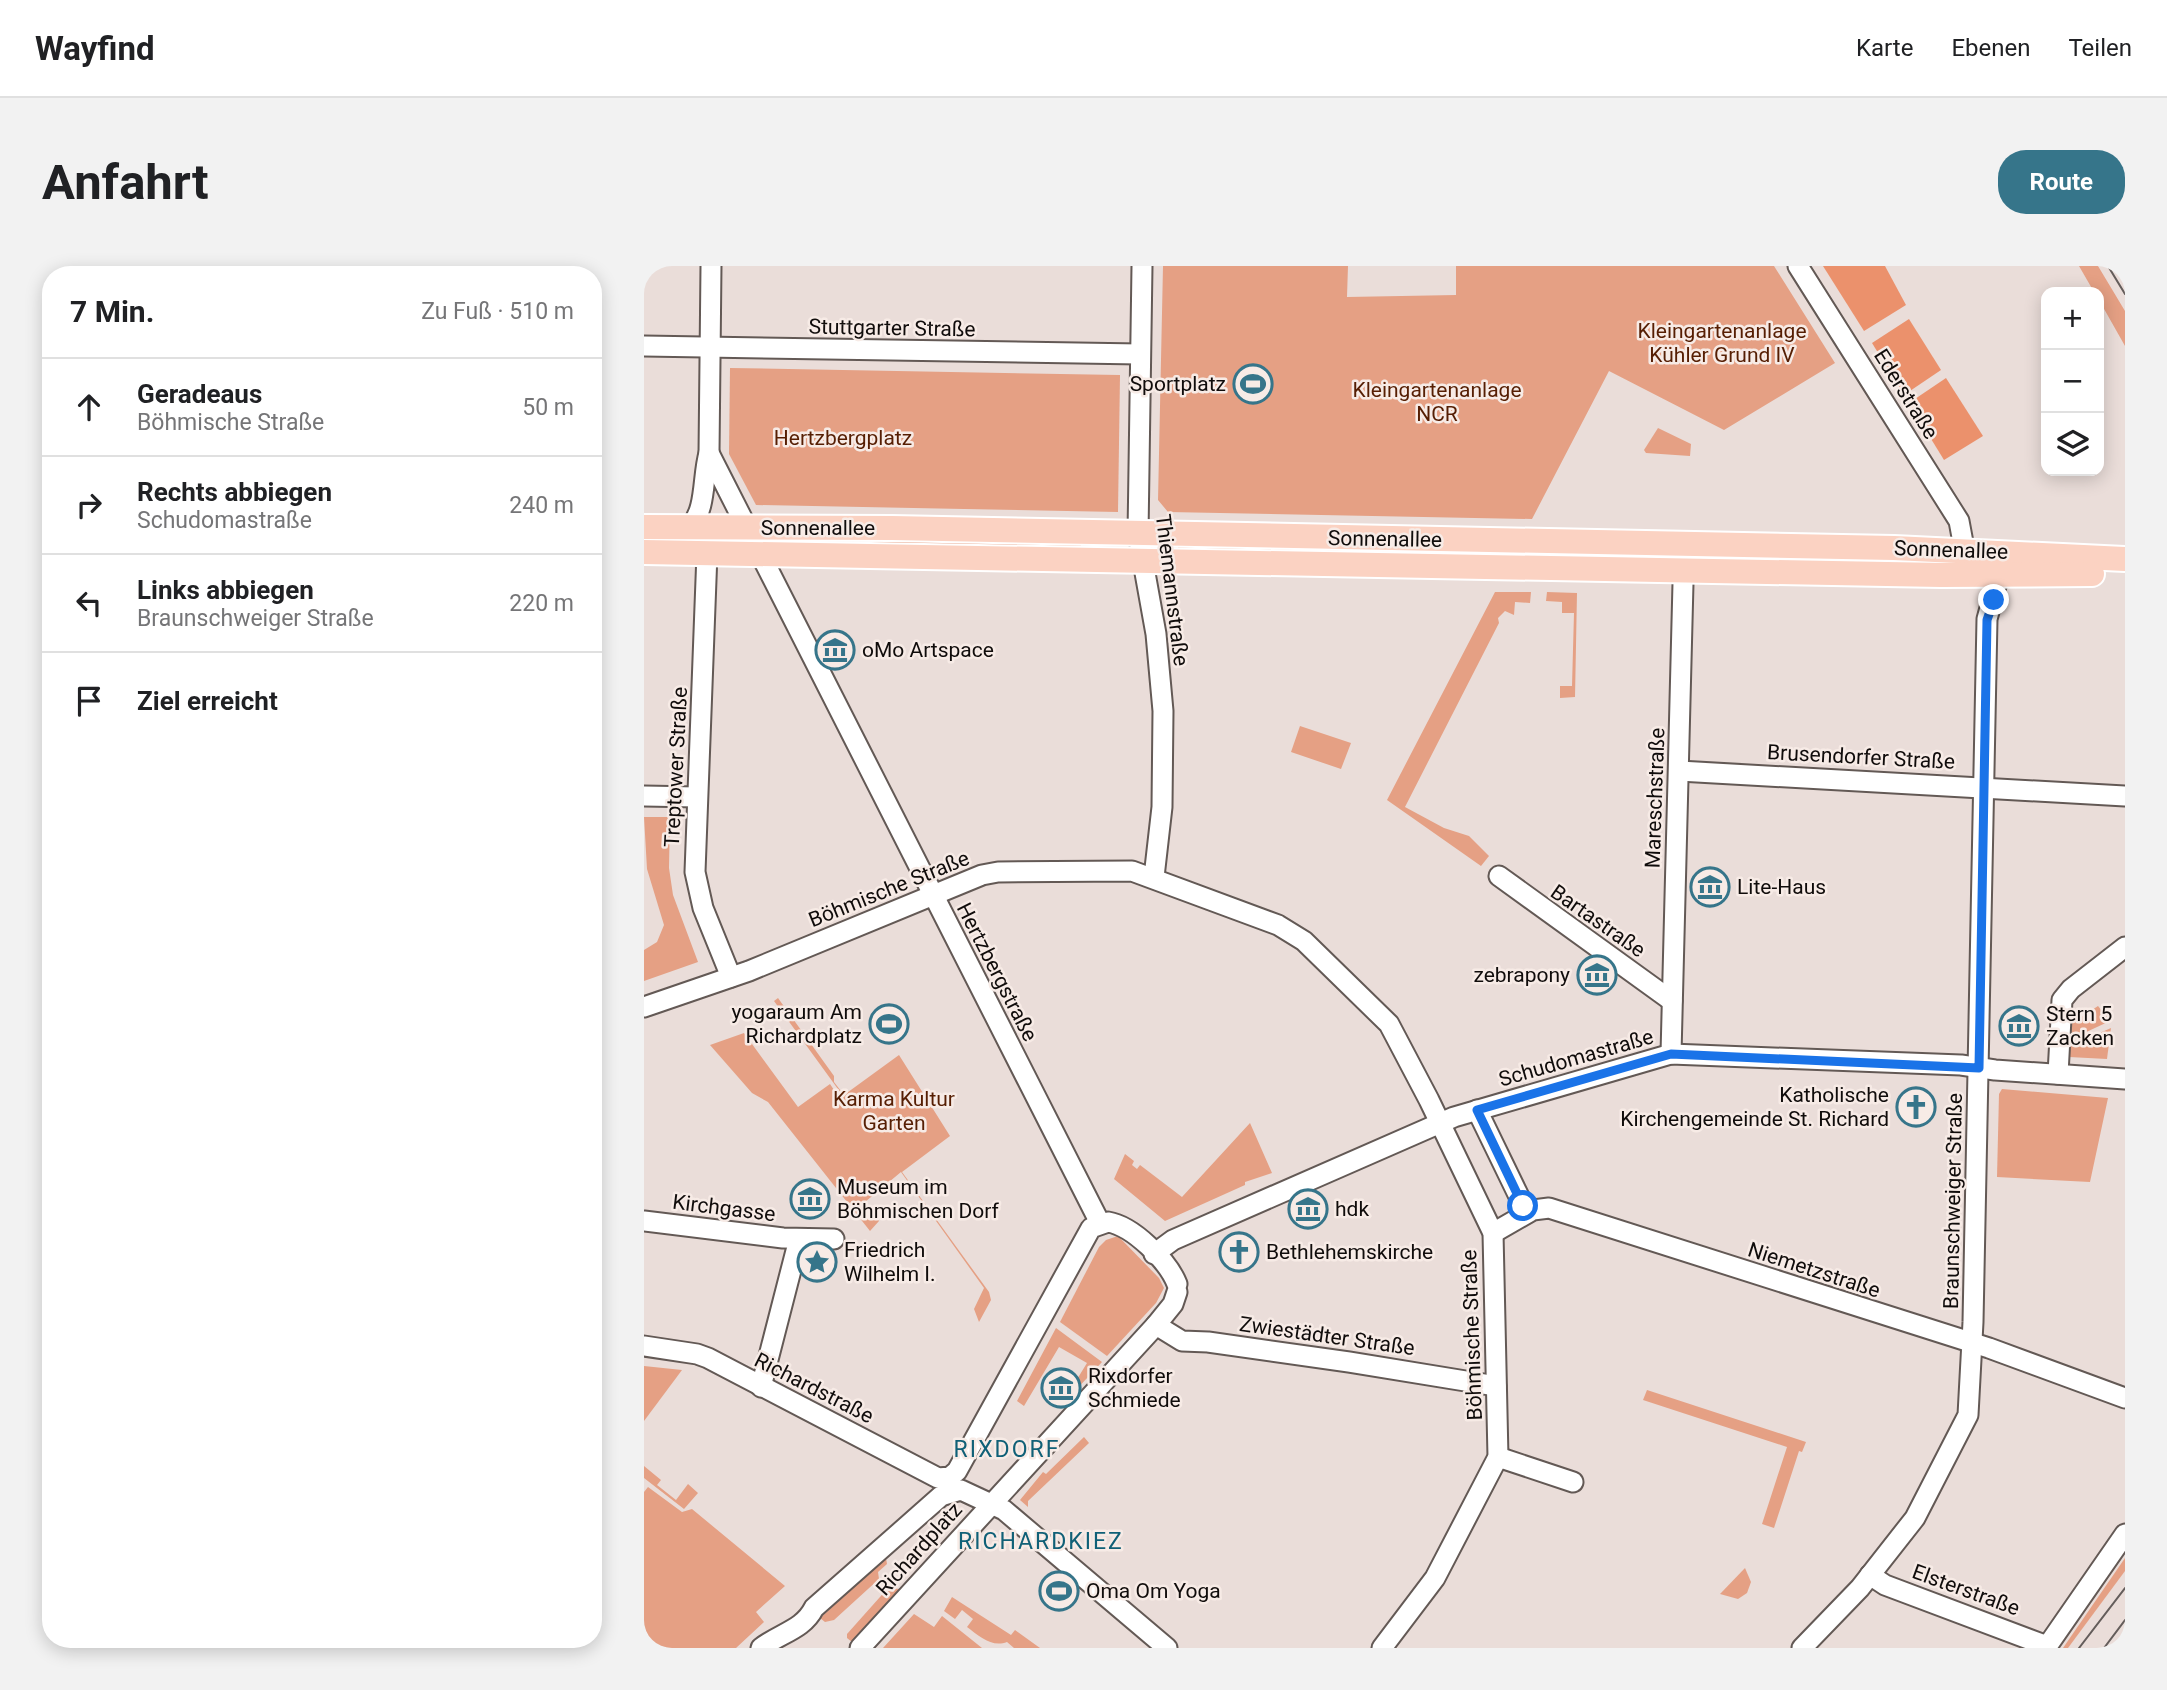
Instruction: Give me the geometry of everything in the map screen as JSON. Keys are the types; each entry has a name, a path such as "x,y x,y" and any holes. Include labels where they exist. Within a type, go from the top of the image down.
{"main road":[{"name":"Sonnenallee","path":"644,527 1684,544 1967,563 1999,575 2125,574"},
{"name":"Sonnenallee","path":"644,552 1684,570 2125,559"}],"street":[{"path":"690,527 701,509 703,475 709,453 711,266"},
{"name":"Thiemannstraße","path":"1142,266 1138,534 1156,634 1163,711 1162,807 1154,877"},
{"name":"Ederstraße","path":"1798,266 1959,521 1967,563"},
{"name":"Stuttgarter Straße","path":"644,346 1140,354"},
{"path":"709,453 745,528"},
{"name":"Hertzbergstraße","path":"745,528 1100,1223"},
{"name":"Mareschstraße","path":"1671,1054 1684,544"},
{"name":"Treptower Straße","path":"707,553 696,884 731,977"},
{"name":"Braunschweiger Straße","path":"1801,1648 1870,1575 1915,1518 1963,1426 1969,1406 1979,1068 1987,620 1999,575"},
{"name":"Brusendorfer Straße","path":"1679,771 2125,796"},
{"path":"644,796 697,797"},
{"name":"Böhmische Straße","path":"644,1007 731,977 998,872 1132,871 1278,925 1304,941 1389,1024 1493,1233 1498,1457 1435,1578 1382,1648"},
{"name":"Bartastraße","path":"1499,876 1672,1001"},
{"path":"2058,1074 2062,1000 2071,989 2125,947"},
{"name":"Schudomastraße","path":"1154,1254 1168,1242 1200,1227 1438,1123 1671,1054 1979,1068 2125,1079"},
{"path":"1477,1110 1527,1213"},
{"name":"Niemetzstraße","path":"1493,1233 1540,1207 1549,1208 1971,1343 2125,1398"},
{"name":"Kirchgasse","path":"644,1221 799,1239 834,1239"},
{"name":"Richardplatz","path":"761,1648 783,1632 802,1626 814,1608 959,1481 1085,1236 1100,1223 1126,1226 1154,1254 1177,1288 1173,1304 860,1648"},
{"name":"Kirchgasse","path":"761,1387 799,1239"},
{"name":"Zwiestädter Straße","path":"1156,1325 1182,1341 1208,1342 1349,1362 1496,1386"},
{"name":"Richardstraße","path":"644,1346 697,1354 938,1478 950,1477 959,1481 1013,1517 1167,1648"},
{"path":"1498,1457 1573,1482"},
{"path":"2047,1647 2125,1534"},
{"name":"Elsterstraße","path":"1870,1575 1885,1585 2047,1647"},
{"path":"783,1632 796,1648"}],"green space":[{"path":"1163,266 1348,266 1347,297 1456,295 1456,266 1774,266 1835,363 1724,430 1609,371 1532,519 1168,512 1158,500"},
{"path":"2079,266 2098,266 2125,311 2125,346 2104,309 2104,287 2091,287"},
{"name":"Hertzbergplatz","path":"730,368 1120,375 1118,512 756,505 729,454"},
{"path":"1658,428 1691,444 1690,456 1646,453 1644,450"},
{"path":"887,536 1081,540 1081,546 1027,549 853,545 886,540"},
{"path":"1178,545 1649,551 1649,561 1178,553"},
{"path":"1495,592 1531,592 1530,603 1515,602 1514,615 1505,611 1498,618 1499,623 1405,807 1444,828 1469,836 1489,856 1481,866 1387,800"},
{"path":"1547,592 1577,593 1575,697 1560,698 1560,686 1572,686 1574,613 1562,613 1562,602 1546,601"},
{"path":"1300,726 1351,743 1341,769 1291,752"},
{"path":"644,817 670,817 669,868 673,895 698,962 644,981 644,950 657,942 664,925 647,869"},
{"name":"Karma Kultur Garten","path":"778,998 834,1076 834,1082 844,1095 899,1055 950,1136 902,1172 989,1292 991,1300 979,1322 974,1309 984,1288 901,1172 865,1202 879,1221 870,1231 768,1102 752,1093 710,1045 744,1033 798,1107 830,1084 840,1099 843,1096 774,1001"},
{"path":"2098,1006 2110,1021 2069,1040 2069,1025"},
{"path":"2111,1028 2107,1059 2069,1057 2070,1046"},
{"path":"2002,1089 2108,1098 2090,1182 1997,1177 1999,1094"},
{"path":"1250,1123 1272,1173 1245,1182 1245,1185 1165,1221 1114,1179 1125,1154 1134,1161 1132,1165 1137,1169 1140,1165 1182,1197"},
{"path":"1118,1236 1159,1278 1164,1288 1156,1303 1107,1356 1060,1322 1099,1247 1106,1240"},
{"path":"1056,1328 1102,1362 1074,1392 1071,1389 1087,1363 1059,1347 1024,1406 1017,1401"},
{"path":"644,1366 682,1370 644,1421"},
{"path":"1647,1390 1806,1442 1802,1452 1799,1451 1774,1528 1762,1524 1787,1447 1643,1400"},
{"path":"1084,1437 1089,1443 1028,1501 1028,1507 1020,1500 1043,1472 1046,1474"},
{"path":"644,1466 661,1480 657,1485 676,1500 688,1484 698,1493 684,1509 644,1478"},
{"path":"648,1487 682,1512 692,1509 785,1586 756,1612 764,1622 736,1648 644,1648 644,1492"},
{"path":"886,1558 887,1564 878,1572 879,1579 834,1620 825,1622 820,1618"},
{"path":"2125,1558 2125,1571 2068,1648 2063,1648"},
{"path":"1745,1568 1751,1582 1747,1593 1738,1599 1720,1594"},
{"path":"888,1588 900,1589 852,1642 847,1638 847,1634"},
{"path":"952,1597 1011,1635 1015,1630 1040,1648 1014,1648 1007,1642 986,1640 967,1627 973,1619 962,1610 955,1619 944,1611"},
{"path":"914,1614 934,1627 942,1616 982,1648 883,1648"}],"shaded area":[{"path":"1823,266 1885,266 1906,305 1864,331"},
{"path":"1909,319 1941,370 1904,395 1872,343"},
{"path":"1946,378 1983,436 1944,460 1909,403"}],"tram line":[{"path":"2108,266 2125,294"},
{"path":"2079,1648 2125,1588"},
{"path":"2104,1648 2125,1620"}],"place":[{"name":"Sportplatz","path":"1253,384"},
{"name":"oMo Artspace","path":"835,650"},
{"name":"Lite-Haus","path":"1710,887"},
{"name":"zebrapony","path":"1597,975"},
{"name":"yogaraum Am Richardplatz","path":"889,1024"},
{"name":"Stern 5 Zacken","path":"2019,1026"},
{"name":"Katholische Kirchengemeinde St. Richard","path":"1916,1107"},
{"name":"Museum im Böhmischen Dorf","path":"810,1199"},
{"name":"hdk","path":"1308,1209"},
{"name":"Bethlehemskirche","path":"1239,1252"},
{"name":"Friedrich Wilhelm I.","path":"817,1262"},
{"name":"Rixdorfer Schmiede","path":"1061,1388"},
{"name":"Oma Om Yoga","path":"1059,1591"}],"district":[{"name":"RIXDORF","path":"1007,1449"},
{"name":"RICHARDKIEZ","path":"1041,1541"}],"route":[{"path":"1523,1206 1477,1110 1671,1054 1961,1065 1979,1068 1987,620 1994,600"}],"park label":[{"name":"Kleingartenanlage Kühler Grund IV","path":"1722,343"},
{"name":"Kleingartenanlage NCR","path":"1437,402"}]}
